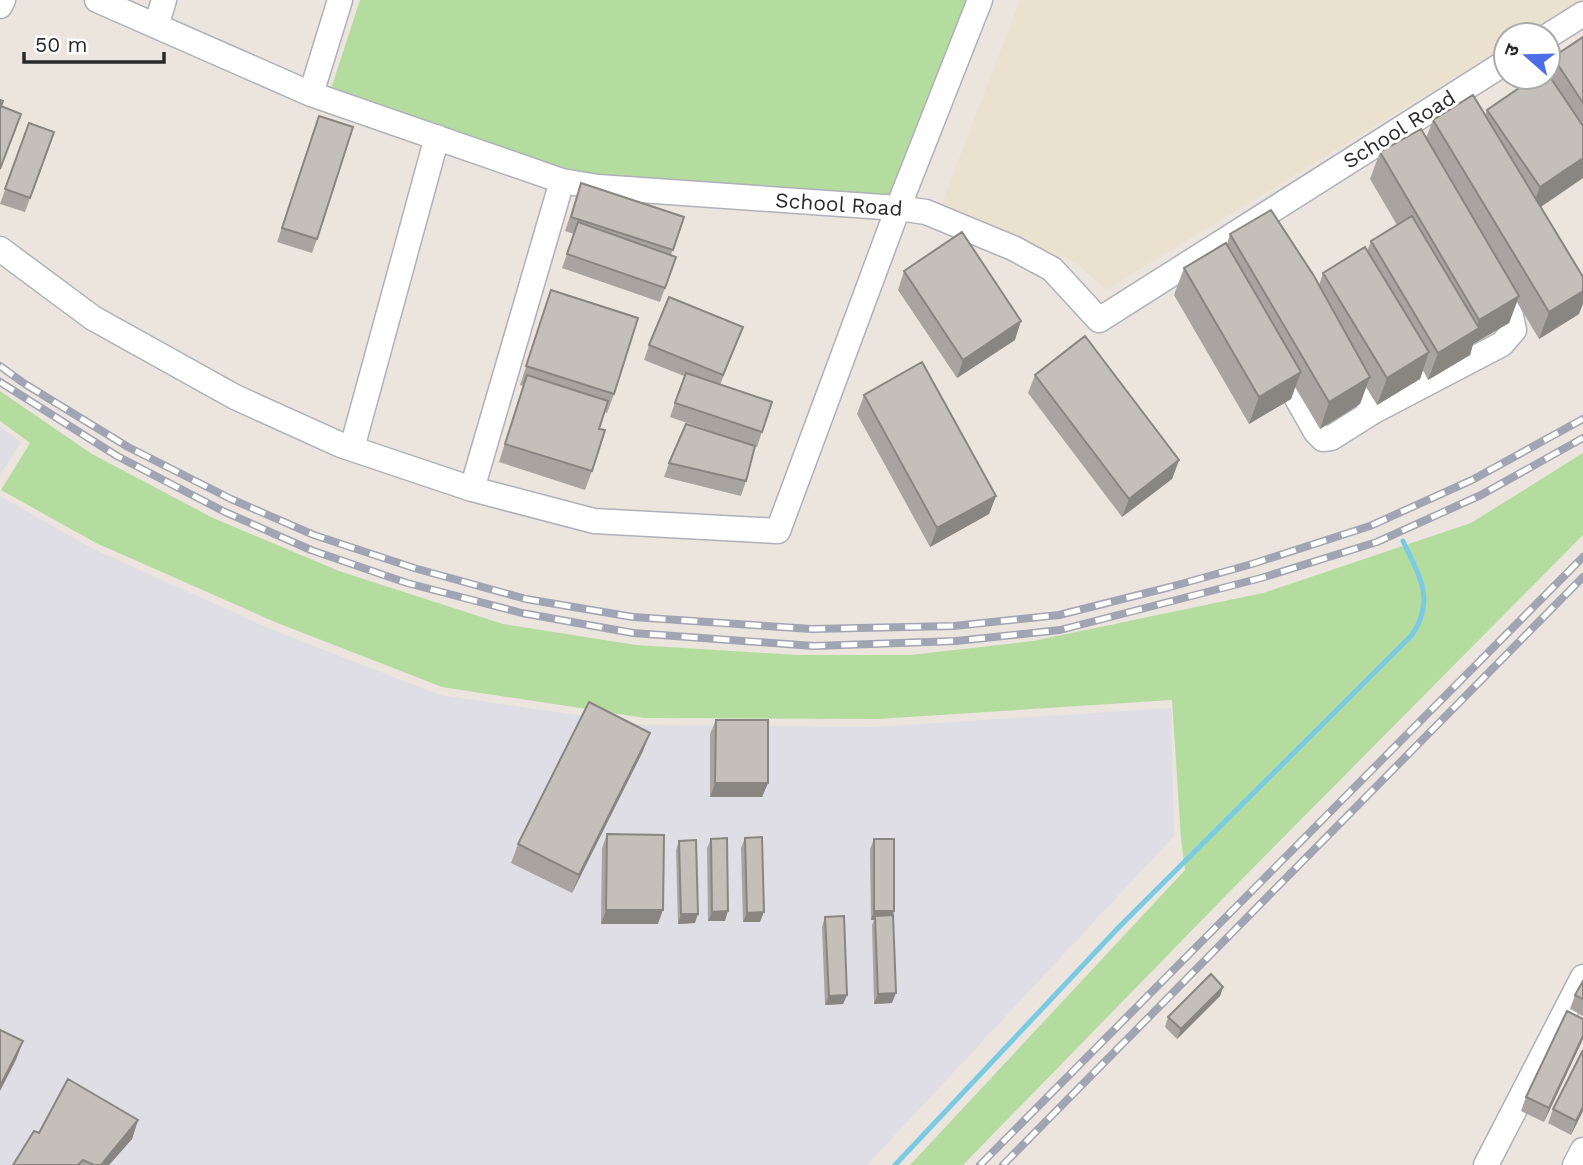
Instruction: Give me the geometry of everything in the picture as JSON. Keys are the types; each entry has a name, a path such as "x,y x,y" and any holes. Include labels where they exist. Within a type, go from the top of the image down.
{"street":[{"path":"0,6 3,0"},
{"name":"School Road","path":"97,0 311,94 562,181 598,187 926,212 1013,248 1052,269 1099,320 1492,71"},
{"path":"156,26 164,0"},
{"path":"311,94 340,0"},
{"path":"0,249 93,318 234,397 352,448 472,489 594,521 778,531 898,208 981,0"},
{"path":"1562,27 1583,14"},
{"path":"1401,127 1415,150"},
{"path":"352,448 438,137"},
{"path":"472,489 562,181"},
{"path":"1264,216 1276,240"},
{"path":"1211,249 1224,272"},
{"path":"1264,340 1316,432 1323,439 1331,438 1374,411 1502,344 1514,330 1511,316 1483,267"},
{"path":"1335,345 1374,411"},
{"path":"1412,360 1426,383"},
{"path":"1486,1165 1583,977"},
{"path":"1575,1165 1583,1150"}],"shaded area":[{"path":"1020,0 1583,0 1548,21 1492,21 1492,55 1106,290 1076,263 942,203"},
{"path":"0,427 21,442 0,475"},
{"path":"0,496 91,548 273,630 440,695 644,725 874,727 1171,708 1174,836 867,1165 0,1165"}],"green space":[{"path":"360,0 966,0 892,196 588,178 330,92"},
{"path":"0,391 92,454 213,518 339,571 503,624 636,645 798,655 910,655 1033,641 1263,593 1471,523 1583,453 1583,535 963,1165 910,1165 1185,870 1172,700 878,719 645,718 442,687 275,622 96,543 1,490 30,443 0,421"}],"building":[{"path":"1583,37 1583,103 1562,71 1562,51"},
{"path":"1515,91 1559,91 1583,126 1583,158 1540,187 1487,110"},
{"path":"1473,95 1583,277 1583,291 1549,312 1433,120"},
{"path":"0,100 3,101 1,106 21,114 0,169"},
{"path":"319,116 353,127 317,239 282,228"},
{"path":"29,123 54,132 30,198 5,189"},
{"path":"1421,129 1519,296 1479,320 1380,152"},
{"path":"581,183 684,217 673,250 571,217"},
{"path":"1271,210 1314,276 1370,377 1329,402 1230,234"},
{"path":"1412,216 1479,328 1438,353 1371,241"},
{"path":"578,222 676,257 665,288 567,254"},
{"path":"962,232 1021,321 963,360 904,271"},
{"path":"1226,243 1301,372 1259,397 1184,268"},
{"path":"1365,247 1429,352 1387,378 1323,273"},
{"path":"551,290 638,318 614,394 526,366"},
{"path":"669,297 743,327 723,375 649,345"},
{"path":"1085,336 1179,460 1129,499 1035,375"},
{"path":"922,362 996,496 937,528 864,395"},
{"path":"686,373 772,402 762,432 675,403"},
{"path":"527,375 608,401 599,429 605,430 592,471 505,444"},
{"path":"686,424 755,446 746,481 669,463"},
{"path":"589,702 650,733 579,875 518,844"},
{"path":"716,720 768,720 768,783 715,783"},
{"path":"607,834 664,835 663,910 606,910"},
{"path":"762,837 764,912 747,913 745,838"},
{"path":"727,838 728,911 712,912 711,839"},
{"path":"874,839 894,839 894,911 874,911"},
{"path":"696,840 698,914 681,914 679,841"},
{"path":"893,915 896,993 878,994 875,916"},
{"path":"844,916 847,995 829,996 825,917"},
{"path":"1211,974 1223,987 1181,1029 1168,1017"},
{"path":"1583,981 1583,999 1575,995"},
{"path":"1567,1011 1583,1019 1583,1036 1549,1108 1526,1097"},
{"path":"0,1030 23,1041 0,1086"},
{"path":"1583,1050 1583,1107 1576,1121 1553,1109"},
{"path":"68,1079 138,1120 101,1165 83,1160 78,1165 13,1165 34,1131 39,1133"}],"waterway":[{"path":"895,1165 1119,927 1412,635 1419,622 1424,599 1419,577 1403,541"}],"railway":[{"path":"0,366 128,447 231,499 314,535 414,568 526,599 633,617 812,629 954,626 1059,615 1170,587 1370,526 1472,480 1583,419"},
{"path":"0,382 117,456 225,512 311,550 407,583 522,613 633,633 814,646 956,641 1060,630 1261,578 1377,542 1481,495 1583,438"},
{"path":"980,1165 1583,557"},
{"path":"1003,1165 1583,577"}]}
